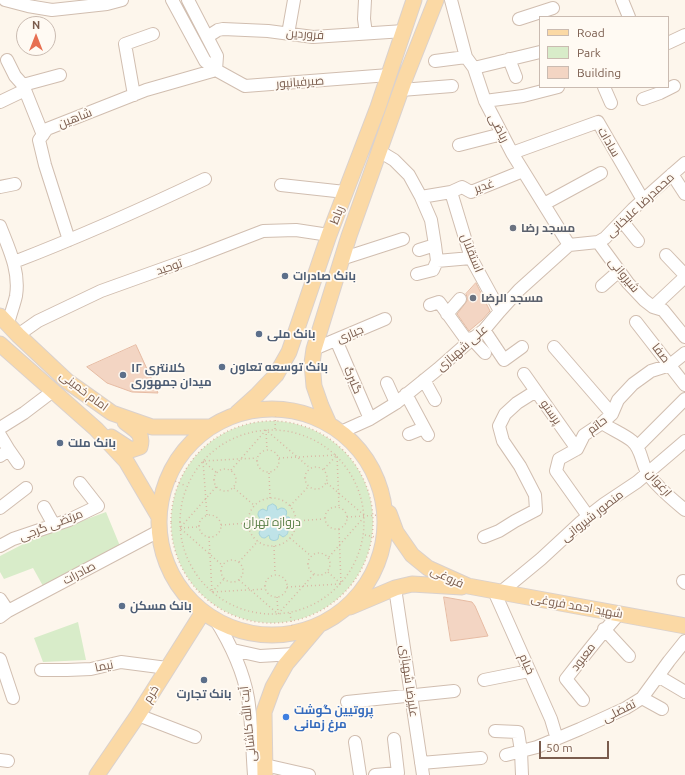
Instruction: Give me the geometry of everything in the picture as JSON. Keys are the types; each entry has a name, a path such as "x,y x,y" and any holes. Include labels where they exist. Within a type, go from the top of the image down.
{"main road":[{"name":"رباط","path":"235,415 276,375 289,352 329,235 378,107 414,0"},
{"name":"رباط","path":"335,428 321,406 314,386 312,363 314,349 341,259 406,76 436,0"},
{"path":"389,75 406,76"},
{"name":"امام خمینی","path":"4,320 67,381 112,413 152,427 211,427"},
{"name":"امام خمینی","path":"0,344 96,429 126,461 159,524"},
{"path":"335,428 303,413 290,410 275,415 262,409 235,415 211,427 200,435 181,454 174,466 173,480 162,497 159,524 161,544 169,570 176,582 193,603 209,616 227,626 266,635 280,635 292,627 307,630 320,625 344,610 359,595 371,578 382,552 378,538 386,523 381,510"},
{"path":"96,429 131,450 140,447 142,441 140,434 112,413"},
{"name":"فروغی","path":"335,428 356,446 369,462 376,475 380,488 381,510 412,555 428,568 468,586"},
{"path":"424,584 423,577 431,569"},
{"name":"فروغی","path":"344,610 395,588 412,584 459,587 468,586"},
{"name":"شهید احمد فروغی","path":"468,586 685,626"},
{"name":"خرم","path":"97,775 138,715 167,668 209,616"},
{"name":"آیت الله کاشانی","path":"265,770 264,712 273,687 286,664 320,625"}],"street":[{"path":"5,0 52,10 82,3 107,4 122,0"},
{"name":"صیرفیانپور","path":"172,0 205,61 216,70 245,86 389,75"},
{"path":"188,0 217,56 216,70"},
{"path":"288,34 294,0"},
{"path":"365,0 364,19 366,33"},
{"name":"ریاضی","path":"450,0 466,57 474,68 485,102 512,153 569,245"},
{"path":"622,0 629,16"},
{"path":"519,18 553,8"},
{"name":"فروردین","path":"207,37 218,30 223,29 256,30 313,37 404,30"},
{"path":"134,95 125,44 153,34"},
{"path":"669,43 685,35"},
{"path":"474,68 539,52"},
{"path":"435,61 466,57"},
{"path":"509,59 516,77"},
{"path":"7,60 15,76 24,87 43,135 39,140 42,153 69,240"},
{"name":"شاهین","path":"43,135 47,129 146,90 216,70"},
{"path":"0,102 24,87 60,75"},
{"path":"401,90 452,86"},
{"path":"669,87 674,86"},
{"path":"485,102 523,96 554,88"},
{"path":"604,88 611,103"},
{"path":"643,99 659,90"},
{"name":"سادات","path":"512,153 598,122 643,200"},
{"path":"459,145 502,134"},
{"path":"379,151 394,160 409,175 422,197 431,220 437,261 433,270 417,274"},
{"name":"محمدرضا علیخانی","path":"569,245 598,242 606,238 643,200 685,164"},
{"name":"غدیر","path":"422,197 451,192 462,187 471,192 523,171"},
{"path":"544,204 601,173"},
{"path":"672,174 685,194"},
{"path":"14,262 124,217 205,179"},
{"path":"0,188 15,184"},
{"path":"281,185 345,192"},
{"name":"استقلال","path":"451,192 471,258 500,311"},
{"path":"622,221 638,242"},
{"path":"0,226 16,271 16,295 4,320"},
{"name":"توحید","path":"18,335 38,321 101,291 263,231 296,230 329,235"},
{"path":"341,259 403,239"},
{"name":"شیروانی","path":"598,242 628,283 644,300 663,310 685,337"},
{"path":"419,250 435,245"},
{"name":"علی شهبازی","path":"335,428 370,419 396,403 484,330 519,290 569,245"},
{"path":"653,306 685,276 666,255"},
{"path":"437,261 471,258"},
{"path":"602,286 619,271"},
{"path":"447,314 460,299"},
{"path":"430,305 439,302 465,338 472,339 485,353"},
{"name":"جباری","path":"314,349 385,319"},
{"name":"صفا","path":"636,322 685,384"},
{"path":"484,330 504,360 522,347"},
{"name":"گلبرگ","path":"336,340 370,419"},
{"path":"554,347 612,414"},
{"path":"670,365 685,353"},
{"name":"حاتم","path":"588,516 556,471 559,458 577,448 584,435 612,414 618,400 633,384 651,371 670,365"},
{"name":"پرستو","path":"524,374 577,448"},
{"path":"424,380 435,400"},
{"path":"387,383 396,403"},
{"path":"18,464 4,453 0,429 53,391"},
{"path":"484,537 499,532 515,521 536,510 535,495 520,466 503,441 499,426 504,414 517,403 536,391"},
{"path":"406,394 426,432 409,434"},
{"path":"602,423 632,441 637,447 685,399"},
{"name":"منصور شیروانی","path":"498,592 542,559 588,516 637,482 685,441"},
{"name":"ارغوان","path":"637,447 640,451 642,463 647,473 664,492 685,510"},
{"name":"مرتضی گرجی","path":"0,546 13,539 69,520 98,506 80,483"},
{"path":"0,508 26,488"},
{"path":"44,507 54,525"},
{"name":"صادرات","path":"4,614 159,524"},
{"name":"علیرضا شهبازی","path":"395,588 423,775"},
{"name":"خیام","path":"498,592 529,671 551,719 557,738"},
{"path":"0,599 4,614"},
{"name":"معبود","path":"583,700 566,679 589,651 604,629 619,614"},
{"name":"آیت الله کاشانی","path":"209,616 226,636 233,650 243,678 248,697 254,775"},
{"path":"604,629 629,656"},
{"name":"تفضلی","path":"506,755 537,747 580,729 626,708 642,698 685,641"},
{"path":"233,650 260,656 294,654"},
{"path":"0,659 13,698"},
{"name":"نیما","path":"41,670 91,668 121,662 167,668"},
{"path":"484,680 529,671"},
{"path":"658,676 685,692"},
{"path":"347,702 454,691"},
{"path":"642,698 662,709"},
{"path":"138,715 195,737"},
{"path":"495,731 518,732 521,751 522,775"},
{"path":"375,775 398,773 394,739"},
{"path":"355,742 360,775"},
{"path":"421,763 481,758"},
{"path":"265,770 309,775"}],"path":[{"path":"275,415 275,430"},
{"path":"173,480 184,472 199,452 218,437 228,431 263,422 275,415"},
{"path":"275,415 288,422 311,429 323,435 342,450 358,469 364,480 372,503 381,510"},
{"path":"266,430 267,450"},
{"path":"266,430 310,468"},
{"path":"231,470 266,430"},
{"path":"275,430 292,432 308,437 318,442 337,456 354,479 362,497 365,516 362,546 348,575 341,584 329,596 314,605 290,613 268,614 248,611 229,604 212,592 198,577 187,559 180,528 181,507 187,486 191,477 203,460 216,448 232,439 248,433 275,430"},
{"path":"267,450 274,452 279,458 280,462 279,466 269,473 261,470 257,463 257,458 261,452 267,450"},
{"path":"279,458 337,456"},
{"path":"324,470 337,456"},
{"path":"337,456 339,507"},
{"path":"203,460 257,458"},
{"path":"203,460 217,473"},
{"path":"203,460 207,515"},
{"path":"317,467 324,470 328,476 327,483 321,488 312,488 306,483 305,475 310,468 317,467"},
{"path":"223,469 231,470 236,476 236,484 234,488 231,490 219,490 214,483 217,473 223,469"},
{"path":"269,473 270,498"},
{"path":"173,480 187,486"},
{"path":"173,480 175,494 172,506 172,530 176,554 186,575 194,585 211,602 232,614 249,620 279,622 292,627"},
{"path":"327,483 365,516"},
{"path":"290,506 309,486"},
{"path":"180,528 216,487"},
{"path":"234,488 255,506"},
{"path":"270,498 275,498 290,506 294,511 296,520 294,532 290,538 281,544 274,546 258,541 253,535 249,524 250,516 255,506 270,498"},
{"path":"340,529 331,528 324,519 325,514 330,508 339,507 344,511 347,517 345,524 340,529 341,584"},
{"path":"347,517 365,516 381,510"},
{"path":"292,627 303,618 326,607 336,600 353,582 360,572 370,549 378,538 381,510"},
{"path":"207,515 215,516 222,525 219,533 213,537 208,537 202,534 199,527 201,519 207,515"},
{"path":"328,557 365,516"},
{"path":"296,520 324,519"},
{"path":"222,525 249,524"},
{"path":"180,528 199,527"},
{"path":"180,528 222,565"},
{"path":"364,535 378,538"},
{"path":"208,537 212,592"},
{"path":"290,538 311,556"},
{"path":"239,562 258,541"},
{"path":"274,546 275,574"},
{"path":"318,553 326,555 331,565 328,572 321,575 314,574 308,564 311,556 318,553"},
{"path":"236,560 242,566 242,577 239,580 232,582 224,579 220,572 222,565 225,562 236,560"},
{"path":"328,572 341,584"},
{"path":"275,574 283,577 287,583 284,594 277,597 270,595 265,589 268,578 275,574"},
{"path":"278,614 314,574"},
{"path":"212,592 224,579"},
{"path":"239,580 278,614"},
{"path":"287,587 341,584"},
{"path":"212,592 265,589"},
{"path":"277,597 278,614"},
{"path":"290,613 292,627"}],"green space":[{"name":"دروازه تهران","path":"272,421 292,423 311,429 328,438 350,458 365,483 371,502 373,522 371,542 365,561 356,578 336,600 311,615 292,621 272,623 252,621 233,615 216,606 194,586 179,561 173,542 171,522 173,502 179,483 188,466 208,444 233,429 252,423"},
{"path":"106,512 120,546 43,586 33,568 4,579 0,572 0,556 33,539"},
{"path":"78,622 86,660 43,662 34,638"}],"water":[{"path":"273,504 276,506 277,510 283,508 286,510 287,512 285,517 289,517 291,520 290,525 286,527 288,530 287,534 283,537 279,534 278,539 276,540 270,539 269,535 265,538 261,537 259,533 261,529 255,526 256,520 260,519 258,515 259,511 263,509 267,511 268,506"}],"building":[{"name":"مسجد الرضا","path":"476,283 490,311 469,331 457,314 467,301 466,294"},
{"name":"کلانتری ۱۲ میدان جمهوری","path":"136,345 158,393 132,392 107,383 87,367"},
{"path":"444,597 472,602 488,636 451,641"}],"place":[{"name":"مسجد رضا","path":"513,228"},
{"name":"بانک صادرات","path":"285,276"},
{"name":"مسجد الرضا","path":"473,298"},
{"name":"بانک ملی","path":"259,334"},
{"name":"بانک توسعه تعاون","path":"222,367"},
{"name":"کلانتری ۱۲ میدان جمهوری","path":"123,375"},
{"name":"بانک ملت","path":"60,443"},
{"name":"بانک مسکن","path":"122,606"},
{"name":"بانک تجارت","path":"204,680"},
{"name":"پروتیین گوشت مرغ زمانی","path":"286,717"}]}
